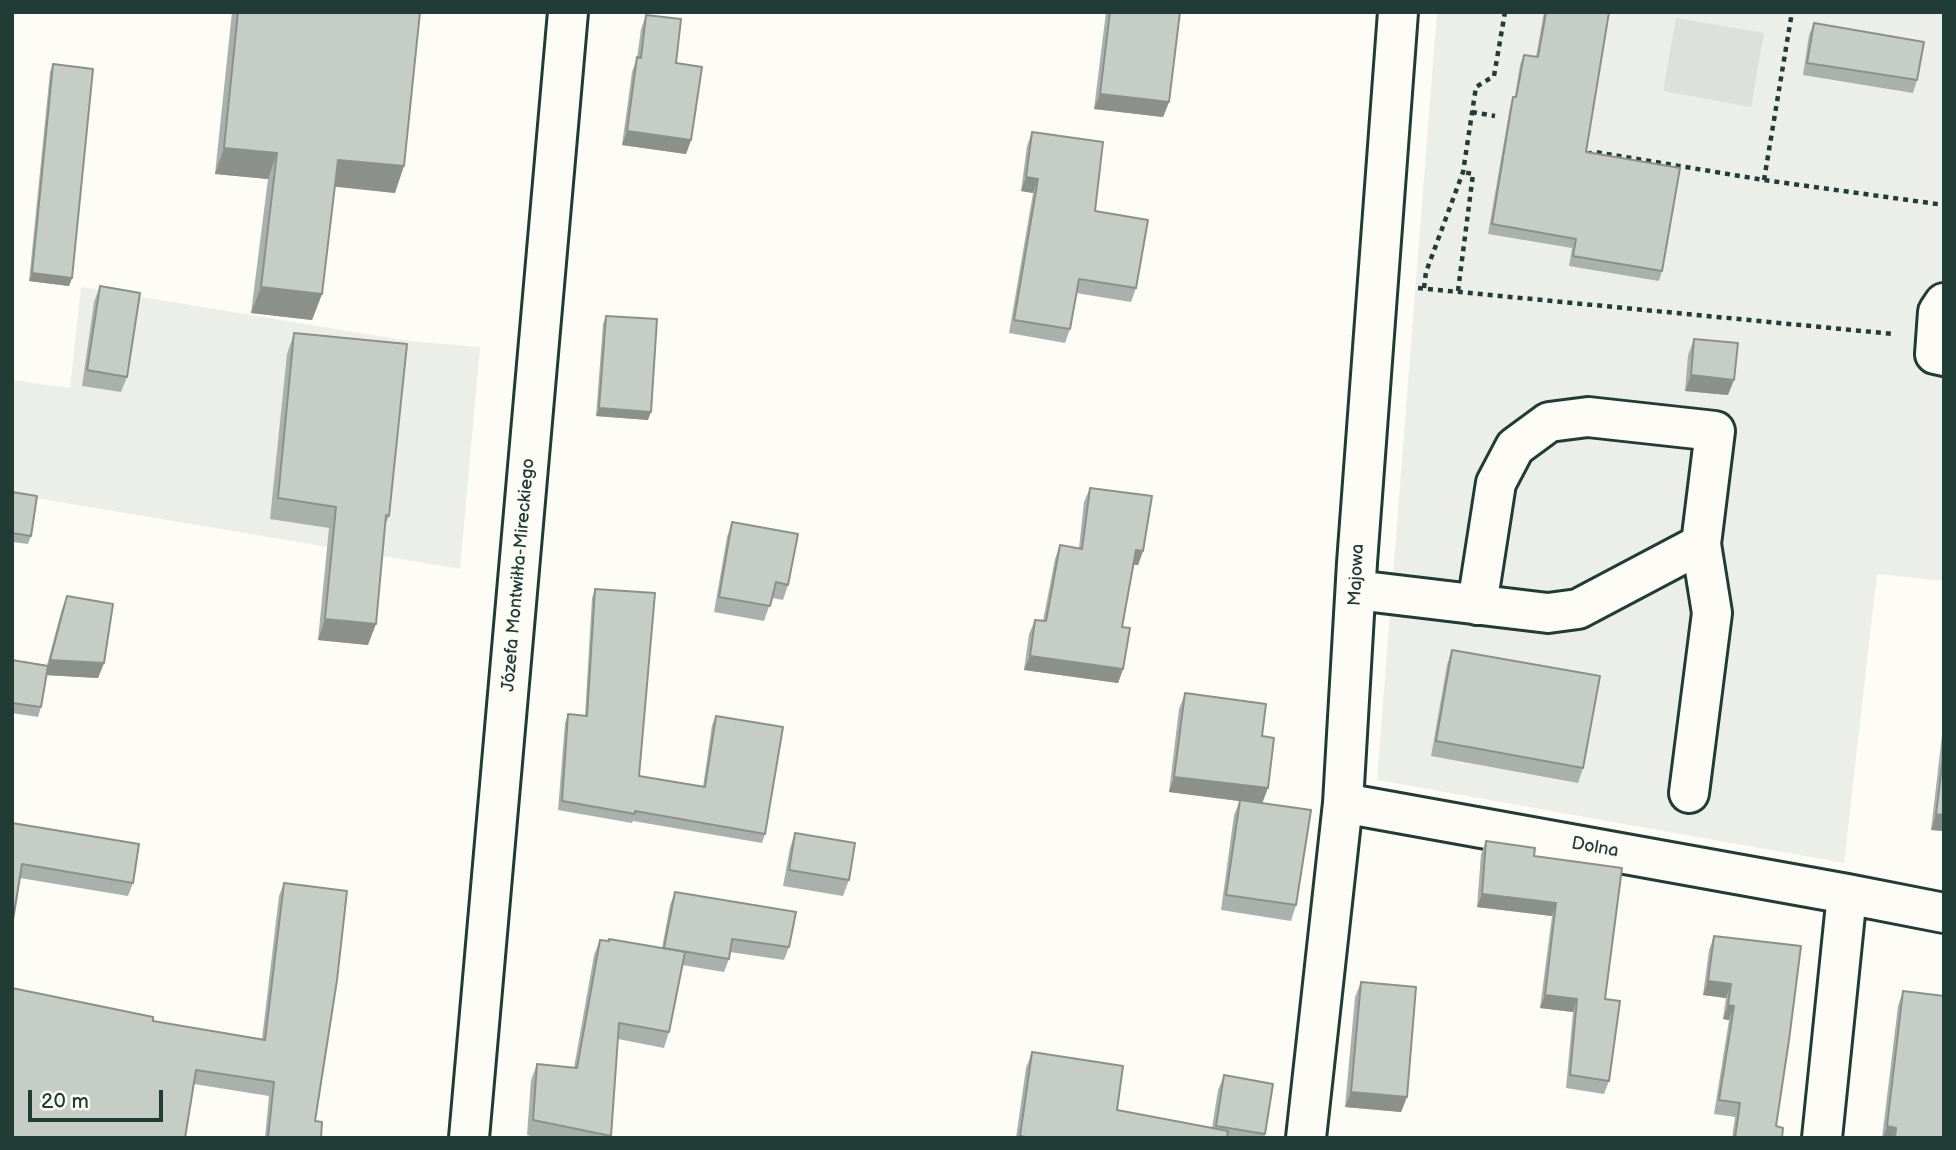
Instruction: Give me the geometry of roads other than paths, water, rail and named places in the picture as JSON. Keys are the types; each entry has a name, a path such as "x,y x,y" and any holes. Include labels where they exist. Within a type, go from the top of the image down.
{"street":[{"name":"Józefa Montwiłła-Mireckiego","path":"469,1138 568,12"},
{"name":"Majowa","path":"1306,1138 1343,803 1398,12"},
{"path":"1944,303 1938,312 1935,354 1944,356"},
{"path":"1477,605 1496,483 1515,447 1549,422 1588,417 1715,431 1701,544 1712,613 1689,793"},
{"path":"1356,590 1548,613 1578,609 1701,544"},
{"name":"Dolna","path":"1343,803 1944,914"},
{"path":"1822,1138 1847,894"}]}
